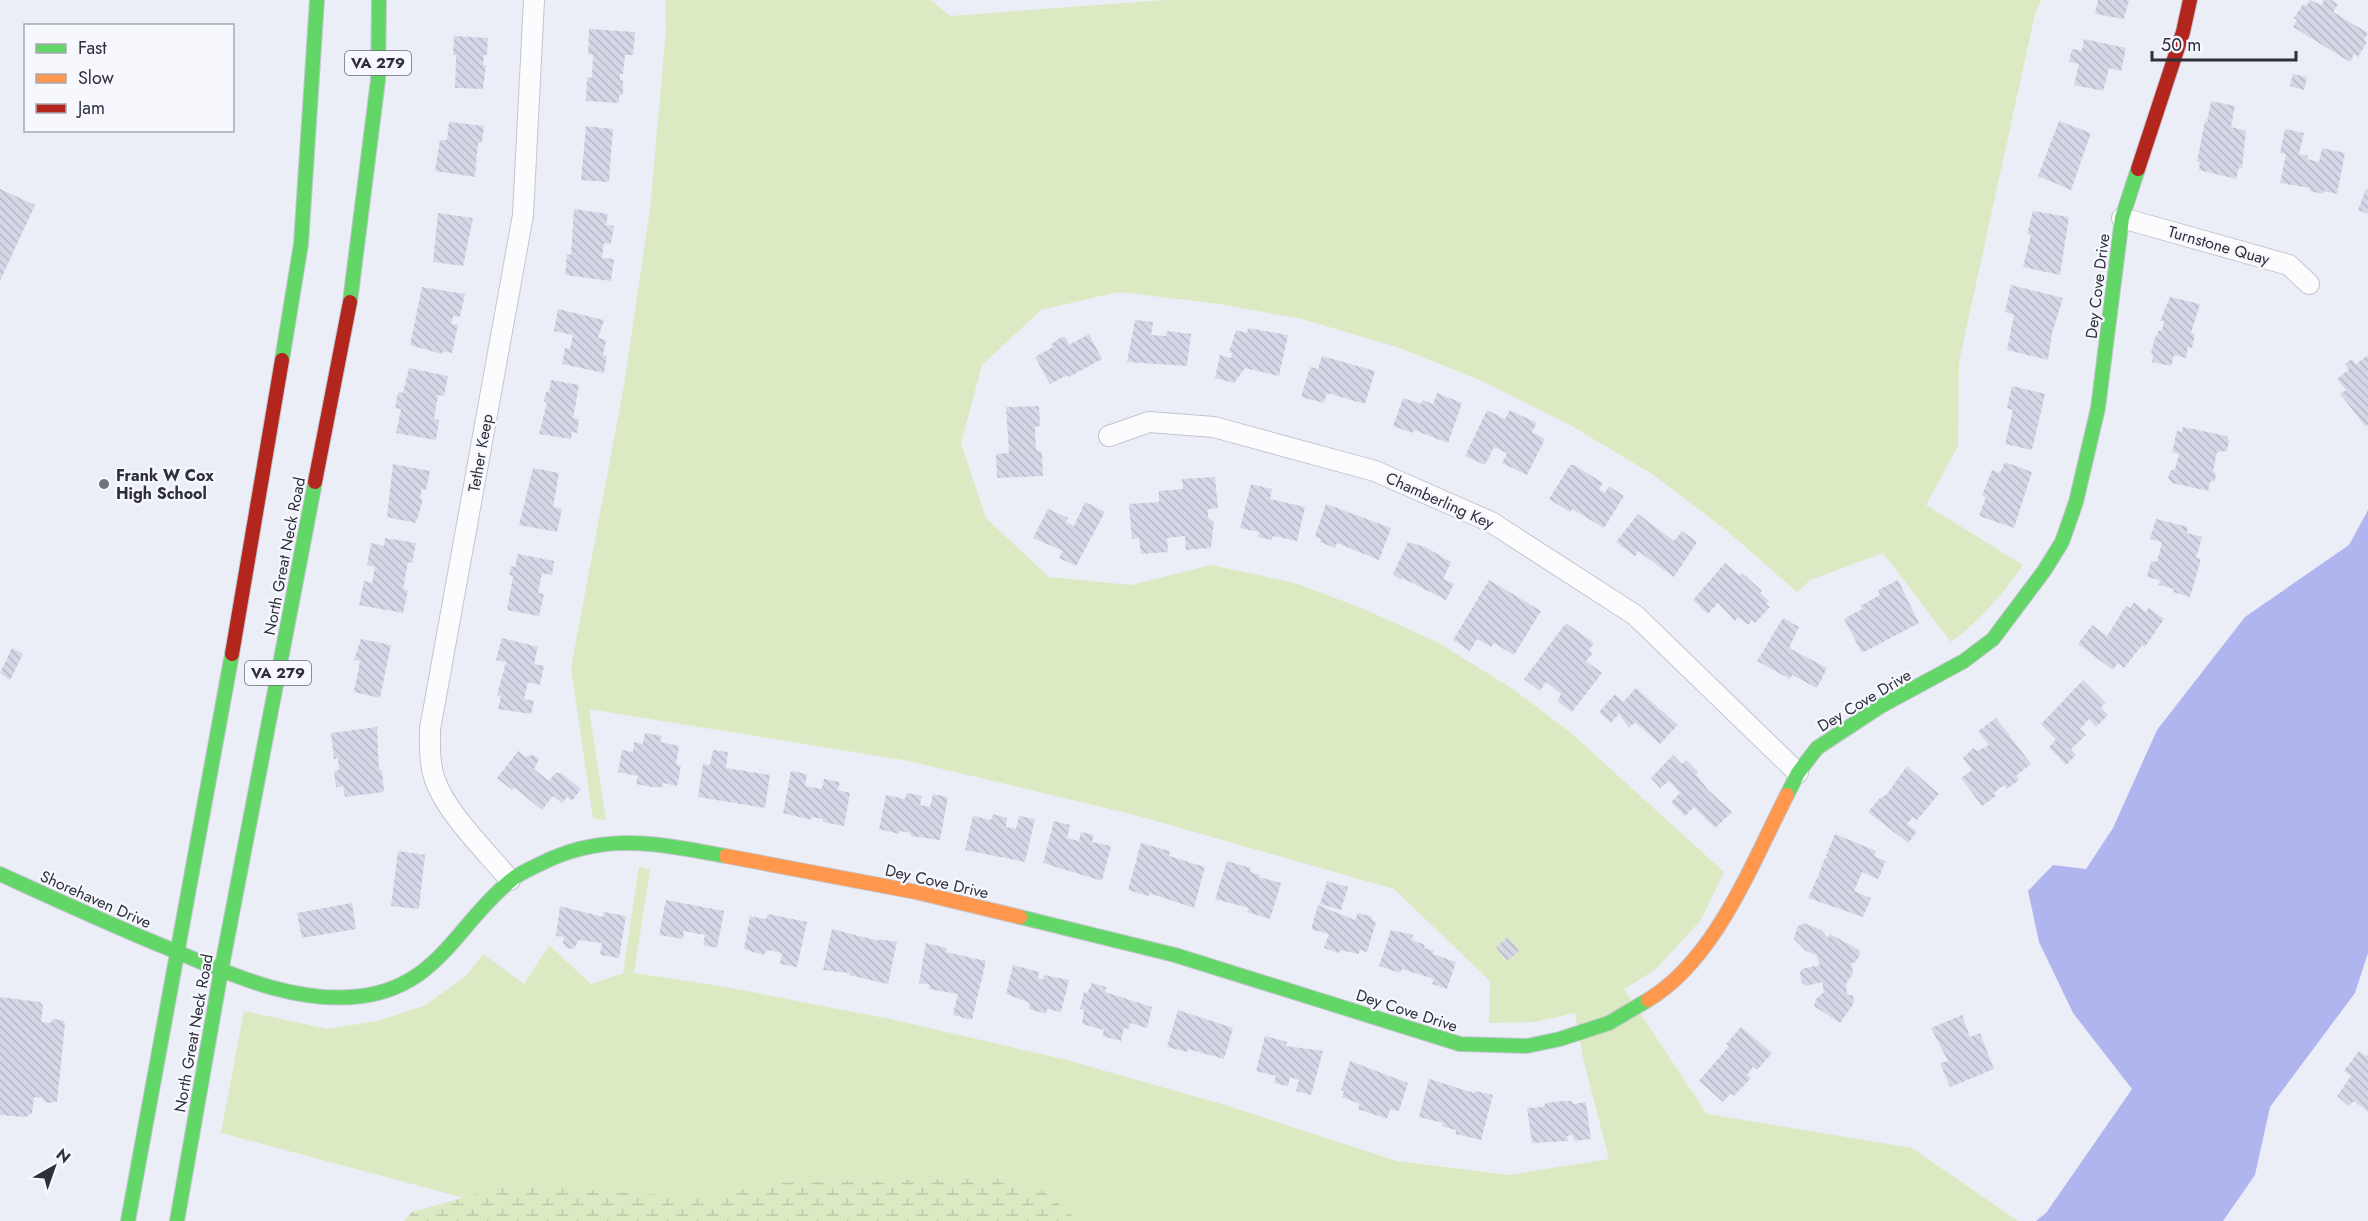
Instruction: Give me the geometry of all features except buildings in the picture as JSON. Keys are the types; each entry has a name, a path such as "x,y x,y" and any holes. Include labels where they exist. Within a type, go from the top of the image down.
{"street":[{"name":"North Great Neck Road","path":"128,1221 214,763 301,244 316,0"},
{"name":"North Great Neck Road","path":"177,1221 221,971 356,272 378,80 379,0"},
{"name":"Tether Keep","path":"510,880 447,804 435,781 431,765 430,729 523,215 534,0"},
{"name":"Dey Cove Drive","path":"179,953 221,971 281,989 333,997 362,996 381,992 404,985 425,972 450,950 510,880 555,855 588,845 605,841 649,842 916,891 1164,952 1460,1044 1527,1046 1560,1039 1609,1023 1663,991 1704,948 1722,920 1798,772 1817,748 1847,727 1964,661 1993,639 2044,572 2062,542 2076,502 2098,408 2122,218 2183,32 2190,0"},
{"name":"Turnstone Quay","path":"2122,218 2289,265 2309,284"},
{"name":"Chamberling Key","path":"1109,436 1149,422 1214,427 1375,471 1491,522 1635,615 1798,772"},
{"name":"Shorehaven Drive","path":"0,874 179,953"}],"green space":[{"path":"665,0 931,0 950,16 1164,0 2041,0 2035,14 1959,362 1958,446 1926,505 2023,565 1990,607 1951,642 1883,553 1810,580 1797,592 1727,531 1652,474 1570,425 1482,381 1397,347 1302,319 1213,303 1118,292 1041,310 982,365 961,443 986,518 1049,577 1131,585 1211,565 1295,583 1364,609 1439,643 1516,691 1571,733 1724,872 1701,920 1655,970 1624,989 1707,1114 1912,1148 2018,1221 550,1221 221,1133 244,1011 328,1029 377,1021 424,1006 466,976 483,954 524,984 549,945 591,984 623,973 639,866 650,870 634,973 720,986 890,1019 1063,1059 1225,1105 1397,1161 1509,1175 1609,1159 1583,1058 1575,1013 1534,1022 1489,1023 1490,981 1394,889 1135,815 909,761 589,709 606,820 593,819 571,668 624,385 650,209 666,30"},
{"path":"993,1178 1038,1187 1079,1221 404,1221 412,1212 510,1185 707,1198 767,1183"}],"water":[{"path":"2368,510 2368,953 2355,993 2270,1107 2255,1175 2223,1221 2036,1221 2046,1213 2132,1089 2073,1013 2039,942 2028,891 2053,865 2086,869 2113,828 2157,730 2245,617 2349,545"}],"traffic: fast":[{"path":"282,360 301,244 317,0"},
{"path":"350,302 378,80 379,0"},
{"path":"1787,795 1798,773 1817,748 1881,706 1964,661 1993,639 2044,571 2062,542 2076,502 2098,408 2122,218 2138,169"},
{"path":"177,1221 221,971 315,482"},
{"path":"128,1221 232,654"},
{"path":"0,874 127,931 240,977 288,992 337,998 362,996 388,990 410,980 428,967 512,879 564,854 587,847 632,843 726,856"},
{"path":"1020,917 1175,955 1460,1044 1527,1046 1560,1039 1609,1023 1648,1000"}],"traffic: slow":[{"path":"1648,1000 1672,982 1713,935 1746,879 1787,795"},
{"path":"726,856 916,892 1020,917"}],"traffic: jam":[{"path":"2138,169 2183,32 2190,0"},
{"path":"315,482 350,302"},
{"path":"232,654 282,360"}],"place":[{"name":"Frank W Cox High School","path":"104,484"}]}
